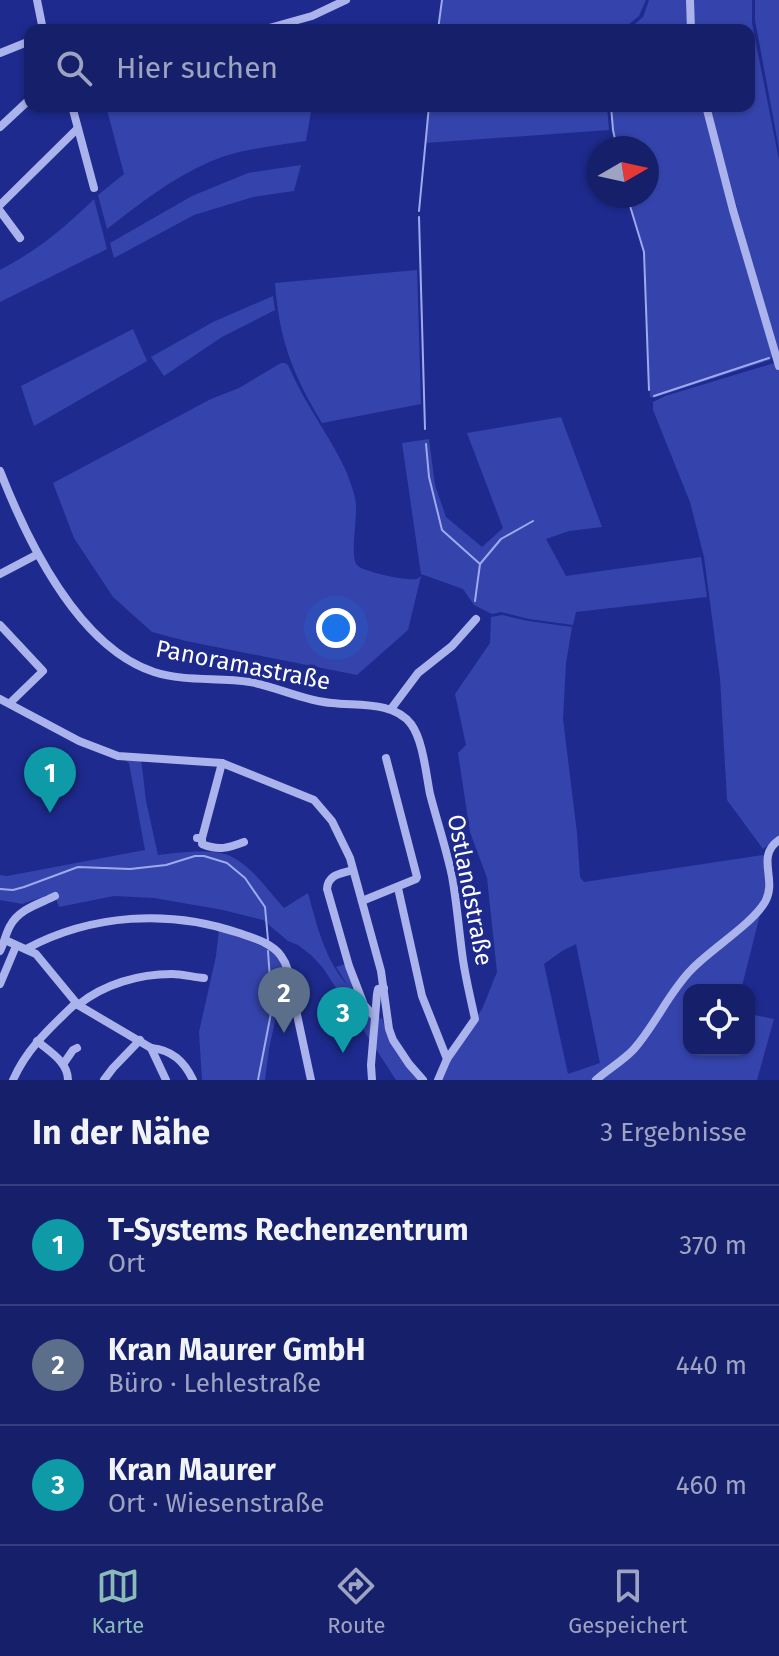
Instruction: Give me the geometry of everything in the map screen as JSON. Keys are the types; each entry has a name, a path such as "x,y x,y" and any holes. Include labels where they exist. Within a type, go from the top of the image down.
{"street":[{"path":"37,0 42,24"},
{"path":"283,24 346,0"},
{"path":"690,0 691,24"},
{"path":"0,53 24,43"},
{"path":"0,127 24,105"},
{"path":"73,112 94,188"},
{"path":"708,112 779,366"},
{"path":"0,205 77,129"},
{"path":"0,211 20,238"},
{"name":"Panoramastraße","path":"0,471 38,554 74,608 92,630 133,663 173,677 248,682 322,702 391,709"},
{"path":"0,574 38,554"},
{"path":"391,709 418,673 452,646 476,619"},
{"path":"0,625 43,671 10,703"},
{"path":"0,699 79,741 118,756 222,763 314,800 338,832 353,870 381,971 393,1040 423,1080"},
{"name":"Ostlandstraße","path":"391,709 411,725 420,747 452,877 475,1019 447,1059 438,1080"},
{"path":"362,901 398,888 417,877 386,758"},
{"path":"222,763 199,838 202,844 223,849 244,842"},
{"path":"596,1080 633,1050 692,969 764,905 769,886 768,853 779,840"},
{"path":"353,870 331,877 327,884 328,892 349,966 364,1005 375,1017"},
{"path":"398,888 422,996 447,1059"},
{"path":"0,951 10,926 18,916 55,896"},
{"path":"0,984 21,948 79,927 126,918 218,926 257,940 276,950 284,959 311,1080"},
{"path":"5,940 36,954 77,1004 151,1048 176,1056 193,1080"},
{"path":"13,1080 37,1041 92,994 140,978 174,974 204,978"},
{"path":"372,1080 377,992 384,988"},
{"path":"104,1080 140,1040"},
{"path":"37,1041 64,1063 68,1080"},
{"path":"64,1063 77,1048"},
{"path":"151,1048 166,1080"},
{"path":"113,1068 118,1080"}],"shaded area":[{"path":"443,0 646,0 639,16 629,24 440,24"},
{"path":"649,0 688,0 689,24 635,24 643,17"},
{"path":"692,0 752,0 752,24 693,24"},
{"path":"755,0 779,0 779,149 755,20"},
{"path":"755,38 779,160 779,360 711,112 755,112"},
{"path":"108,112 311,112 306,141 243,151 207,163 168,185 107,229 98,195 124,174"},
{"path":"429,112 608,112 609,130 425,143"},
{"path":"612,112 707,112 772,357 770,360 650,397 645,253 632,208 659,208 659,136 614,136"},
{"path":"301,165 294,191 253,197 194,215 114,258 110,243 192,196 248,173"},
{"path":"94,199 107,249 0,302 0,270 50,238"},
{"path":"417,270 421,404 322,423 289,356 280,322 275,283"},
{"path":"273,296 275,310 222,337 164,376 151,357 213,322"},
{"path":"133,329 147,361 34,426 21,386"},
{"path":"281,363 288,365 351,485 356,505 354,553 357,565 395,577 417,579 421,576 408,630 357,675 152,632 113,597 74,538 53,483 211,399 239,388"},
{"path":"774,363 779,370 779,838 763,849 727,800 720,678 704,557 690,502 653,410 653,402"},
{"path":"561,417 602,527 569,531 546,539 566,576 701,557 707,597 576,612 573,625 501,612 492,614 474,605 463,589 421,574 402,443 429,439 435,485 446,517 482,547 503,528 467,433"},
{"path":"502,615 572,627 566,663 563,719 580,877 584,882 763,855 766,860 768,875 763,903 691,967 632,1048 593,1080 440,1080 483,1007 497,972 487,878 470,832 458,753 466,745 455,694 490,643 491,617","holes":["576,944 600,1063 568,1074 544,964"]},
{"path":"118,756 141,758 146,801 158,855 197,852 234,858 248,868 284,908 308,893 333,965 348,986 336,967 345,964 353,987 350,989 355,988 375,1020 382,1018 387,1033 418,1080 396,1080 323,968 312,956 263,920 154,898 114,896 59,907 54,893 22,904 0,900 0,875 145,850 129,763"},
{"path":"761,911 743,984 683,984 683,1056 755,1056 755,1015 774,1019 757,1080 601,1080 635,1051 693,970"},
{"path":"219,929 270,950 278,957 288,982 278,1007 265,1080 202,1080 199,1032"}],"waterway":[{"path":"439,24 442,0"},
{"path":"419,211 428,112"},
{"path":"612,112 614,136"},
{"path":"631,208 644,252 649,390"},
{"path":"419,217 425,429"},
{"path":"654,396 769,358"},
{"path":"426,444 429,477 442,530 480,564 475,601"},
{"path":"480,564 501,539 533,521"},
{"path":"0,889 24,887 78,867 130,869 204,856 227,863 245,878 265,907 268,940"},
{"path":"258,1080 272,1008 268,951"}],"place":[{"name":"T-Systems Rechenzentrum","path":"50,813"},
{"name":"Kran Maurer GmbH","path":"284,1033"},
{"name":"Kran Maurer","path":"343,1053"}]}
